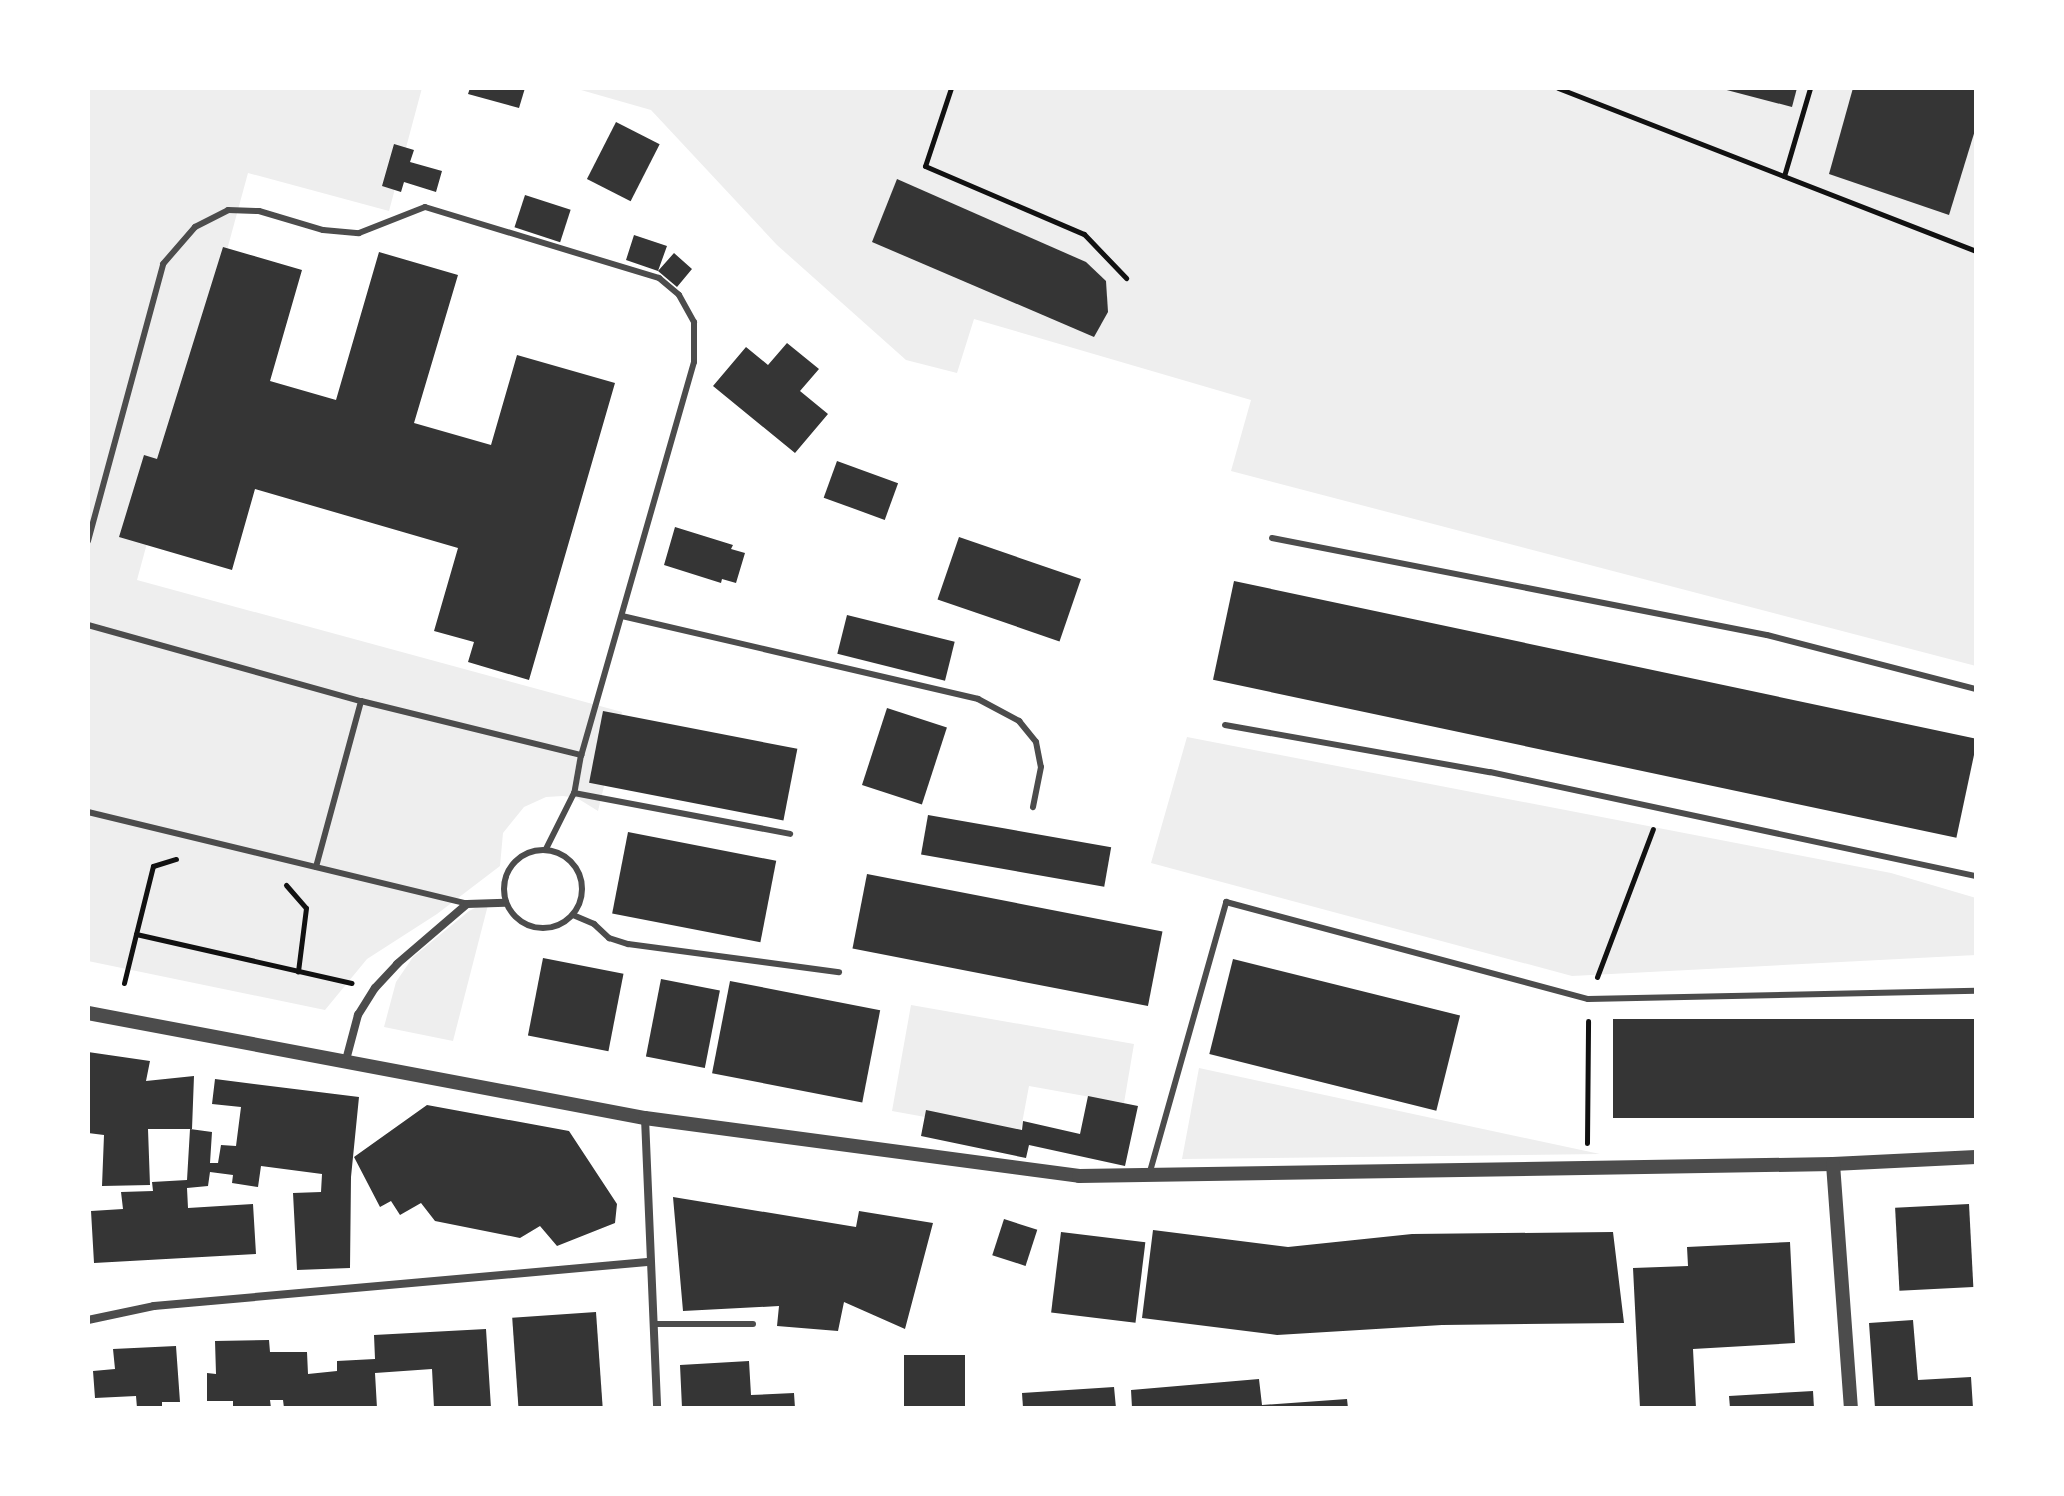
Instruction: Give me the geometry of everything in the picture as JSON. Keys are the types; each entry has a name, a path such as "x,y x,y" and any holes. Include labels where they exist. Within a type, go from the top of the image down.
{"street":[{"path":"346,1060 354,1026 375,988 397,964 467,904 505,903"},
{"path":"88,1013 645,1118 1079,1176 1833,1164 1976,1157"},
{"path":"645,1118 657,1408"},
{"path":"1833,1164 1851,1408"},
{"path":"88,1320 154,1306 650,1262"}],"lane":[{"path":"88,541 163,264 195,227 228,210 259,211 323,230 359,233 425,207 659,278 679,295 694,322 694,362 581,755 574,793 546,849"},
{"path":"1272,538 1767,635 1976,689"},
{"path":"622,616 978,699 1019,721 1036,742 1041,767 1033,807"},
{"path":"88,625 361,701 581,755"},
{"path":"316,867 361,701"},
{"path":"1225,725 1490,772 1976,876"},
{"path":"574,793 790,834"},
{"path":"88,812 467,904"},
{"path":"546,849 569,859 577,869 583,893 573,915 562,924 535,928 522,923 505,903 505,877 511,865 521,856 546,849"},
{"path":"1149,1175 1226,902 1588,999 1976,991"},
{"path":"573,915 594,924 609,938 628,944 839,972"},
{"path":"653,1324 753,1324"}],"path":[{"path":"951,88 925,166 1084,234 1126,278"},
{"path":"1558,88 1976,251"},
{"path":"1784,176 1810,88"},
{"path":"124,983 153,866 180,858"},
{"path":"271,880 286,884 306,908 298,971"},
{"path":"136,934 375,988"}],"shaded area":[{"path":"88,88 422,88 389,211 248,173 137,580 622,712 598,811 577,798 563,796 546,797 524,807 503,833 500,866 437,914 367,959 325,1010 88,961"},
{"path":"574,88 1976,88 1976,666 1231,471 1251,400 974,319 957,373 906,360 777,245 651,110"},
{"path":"1187,737 1891,873 1976,898 1976,955 1572,976 1151,863"},
{"path":"489,901 453,1041 384,1027 396,982 413,957 469,911"},
{"path":"911,1005 1134,1044 1124,1103 1029,1086 1020,1134 892,1111"},
{"path":"1199,1068 1600,1154 1182,1159"}],"building":[{"path":"470,88 525,88 519,108 468,94"},
{"path":"1719,88 1797,88 1792,107"},
{"path":"1853,88 1976,88 1976,127 1949,215 1829,174"},
{"path":"616,122 660,144 631,201 587,179"},
{"path":"394,144 414,150 410,162 442,171 436,192 404,182 401,192 382,186"},
{"path":"897,179 1086,262 1106,281 1108,312 1094,337 872,242"},
{"path":"525,195 571,210 560,242 514,227"},
{"path":"634,235 667,246 658,271 626,260"},
{"path":"223,247 302,270 270,381 336,400 379,252 458,275 414,423 491,445 517,355 615,383 529,680 468,662 474,642 434,631 458,548 255,489 232,570 119,537 144,455 157,459"},
{"path":"674,253 692,269 677,287 658,271"},
{"path":"787,343 819,369 800,391 828,414 795,453 713,386 746,347 768,365"},
{"path":"837,461 898,483 885,520 824,498"},
{"path":"675,527 733,545 731,549 745,553 736,583 722,579 721,583 664,565"},
{"path":"959,537 1081,579 1059,641 938,599"},
{"path":"1234,581 1976,739 1956,838 1213,680"},
{"path":"847,615 955,642 945,681 837,654"},
{"path":"887,708 947,727 922,805 862,785"},
{"path":"603,711 797,749 783,820 589,783"},
{"path":"928,815 1111,847 1104,887 921,854"},
{"path":"628,832 776,861 760,942 612,913"},
{"path":"867,874 1162,931 1148,1006 852,949"},
{"path":"543,958 623,974 608,1051 528,1036"},
{"path":"1233,959 1460,1016 1436,1111 1209,1054"},
{"path":"661,979 720,990 705,1068 646,1057"},
{"path":"730,981 880,1010 862,1102 712,1073"},
{"path":"1613,1019 1976,1019 1976,1118 1613,1118"},
{"path":"88,1052 150,1061 146,1081 194,1076 192,1129 148,1129 150,1185 102,1186 104,1135 88,1133"},
{"path":"215,1079 359,1097 351,1177 350,1268 297,1270 293,1193 321,1192 322,1174 261,1166 258,1187 232,1183 233,1175 210,1172 208,1186 187,1188 188,1208 253,1204 256,1254 94,1263 91,1211 123,1209 121,1192 153,1191 152,1182 187,1180 190,1129 212,1132 210,1163 218,1163 221,1145 236,1146 241,1107 212,1104"},
{"path":"1088,1096 1138,1106 1125,1166 1029,1145 1026,1158 921,1136 926,1110 1022,1130 1023,1121 1080,1134"},
{"path":"427,1105 569,1131 617,1204 615,1223 557,1246 540,1226 520,1238 435,1221 421,1203 400,1215 391,1201 380,1207 354,1157"},
{"path":"673,1197 856,1227 859,1211 933,1223 905,1329 844,1302 838,1331 777,1326 779,1306 683,1311"},
{"path":"1969,1204 1973,1287 1899,1291 1895,1208"},
{"path":"1004,1219 1037,1230 1026,1266 992,1255"},
{"path":"1153,1230 1288,1247 1412,1234 1613,1232 1624,1323 1442,1325 1277,1335 1142,1318"},
{"path":"1061,1232 1145,1242 1135,1323 1051,1312"},
{"path":"1790,1242 1795,1343 1693,1349 1696,1408 1640,1408 1633,1268 1688,1266 1687,1247"},
{"path":"596,1312 603,1408 519,1408 512,1318"},
{"path":"1913,1320 1918,1380 1971,1377 1973,1408 1875,1408 1869,1323"},
{"path":"486,1329 491,1408 434,1408 432,1369 375,1373 377,1408 284,1408 283,1400 270,1400 271,1408 233,1408 233,1401 207,1401 207,1373 216,1374 215,1341 269,1340 270,1352 307,1352 308,1374 337,1371 337,1361 375,1359 374,1335"},
{"path":"176,1346 180,1402 162,1402 162,1408 137,1408 136,1396 95,1398 93,1371 115,1369 113,1349"},
{"path":"904,1355 965,1355 965,1406 904,1406"},
{"path":"749,1361 751,1395 794,1393 795,1408 682,1408 680,1365"},
{"path":"1259,1379 1262,1405 1347,1399 1348,1408 1132,1408 1131,1390"},
{"path":"1114,1387 1116,1408 1023,1408 1022,1393"},
{"path":"1813,1391 1814,1408 1730,1408 1729,1396"}]}
